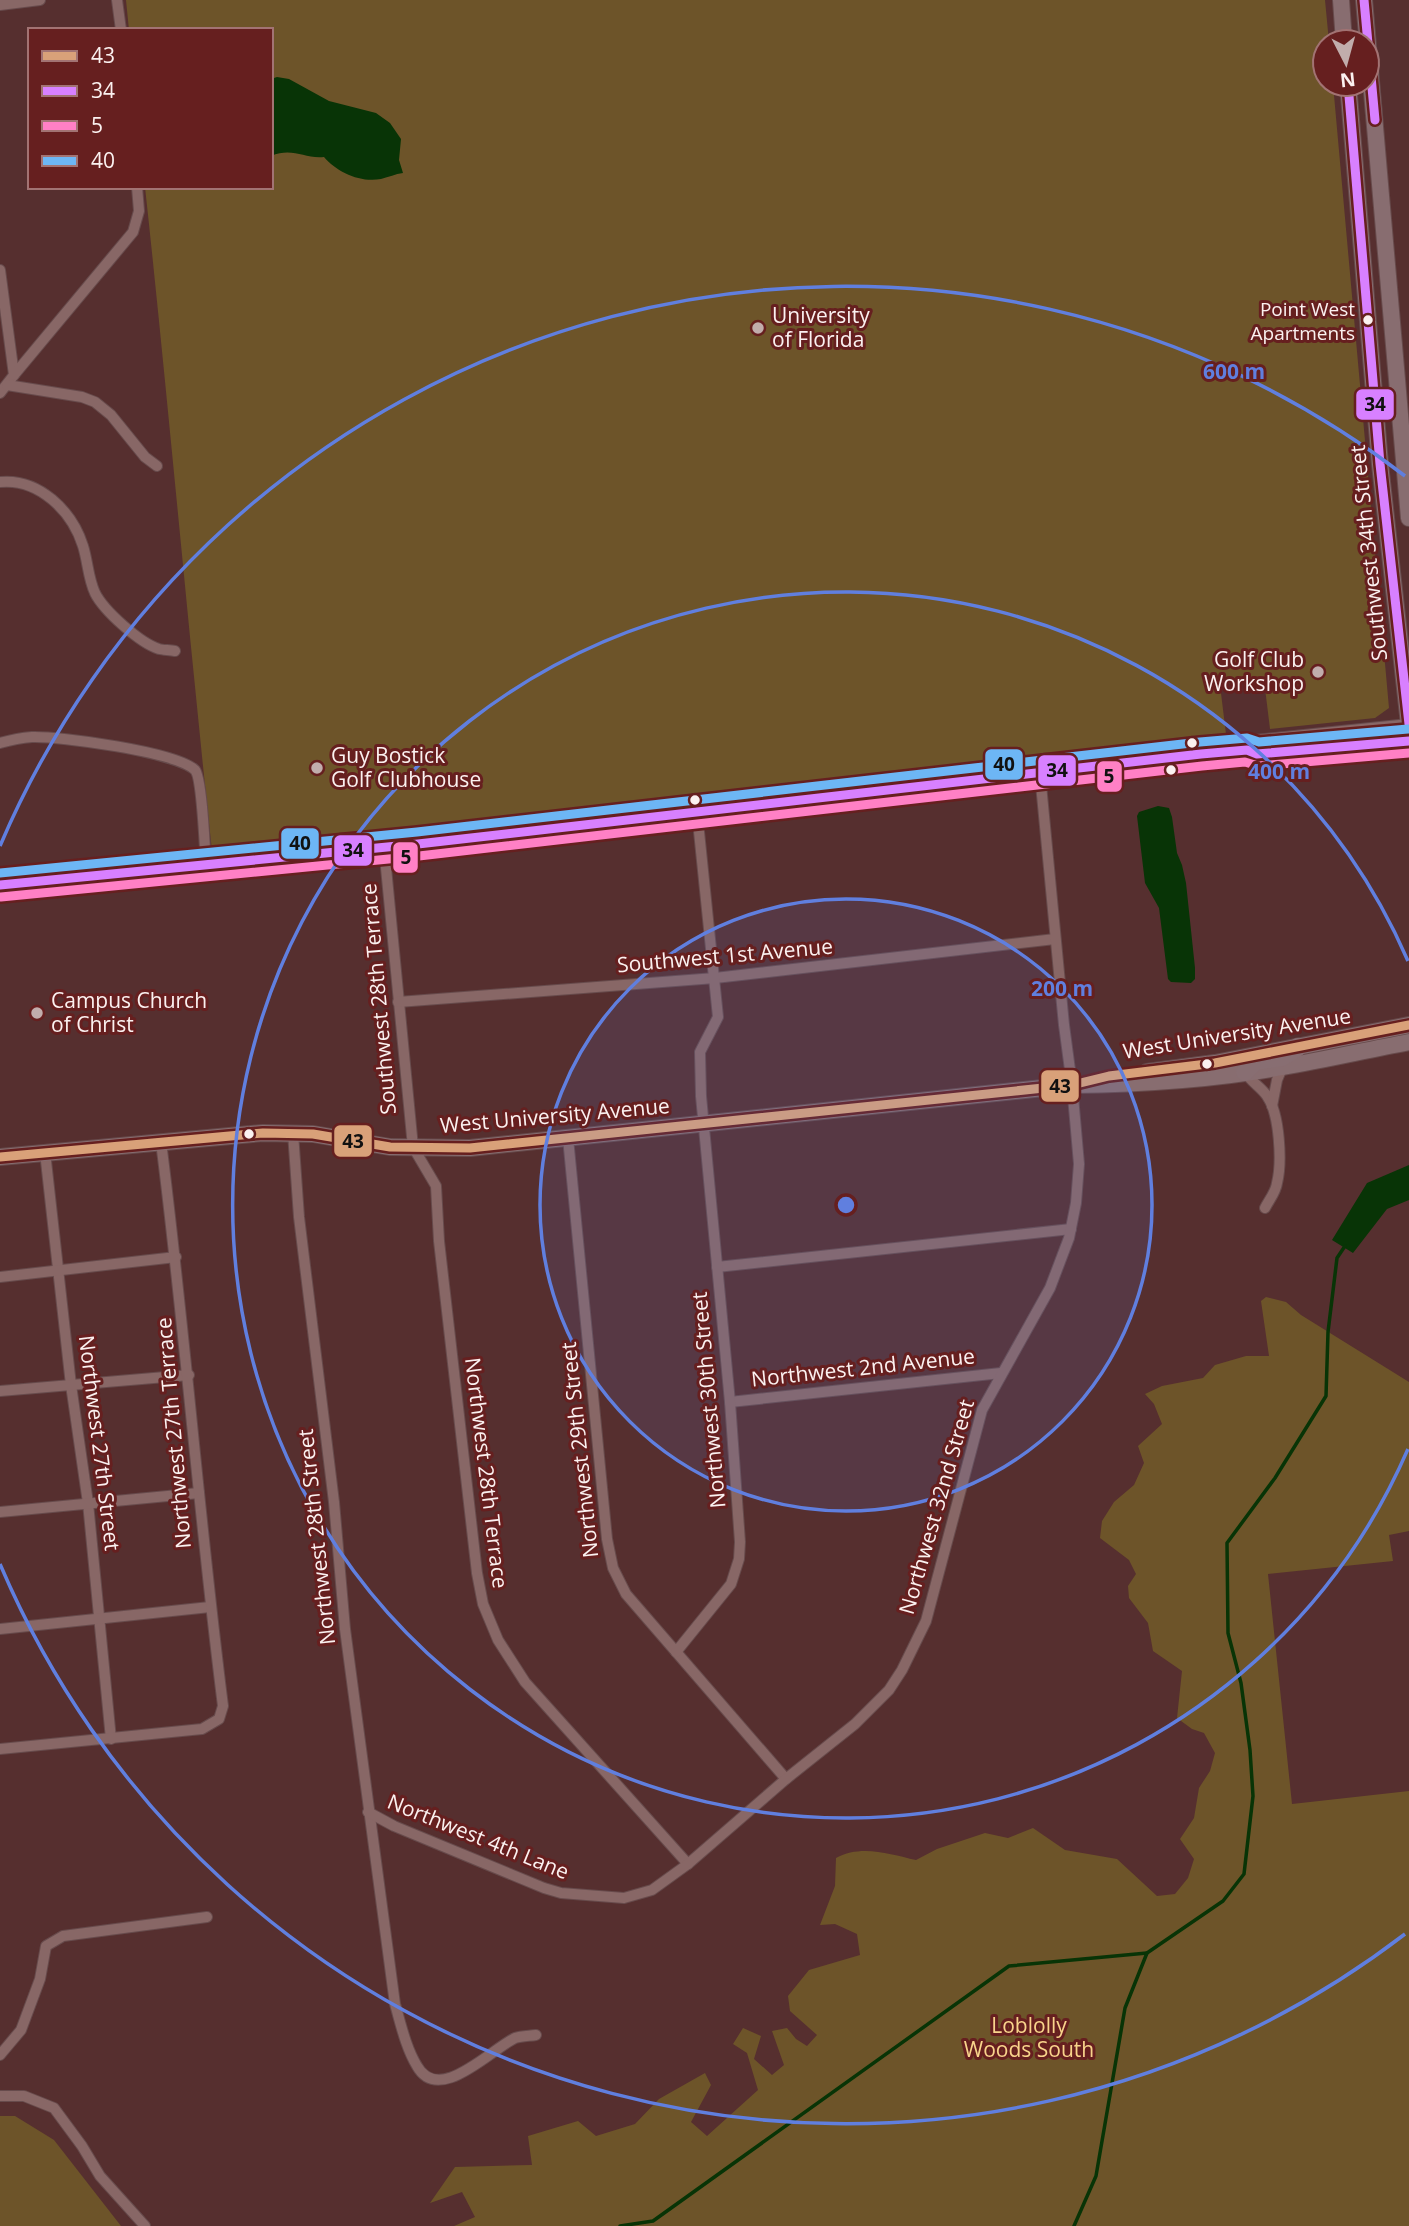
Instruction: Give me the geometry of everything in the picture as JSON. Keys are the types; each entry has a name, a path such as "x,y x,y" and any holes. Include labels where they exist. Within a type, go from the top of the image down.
{"highway":[{"path":"1245,1072 1256,1061 1282,1057 1298,1047"}],"main road":[{"path":"1340,0 1343,28"},
{"name":"Southwest 34th Street","path":"1364,0 1409,518"},
{"name":"Southwest 34th Street","path":"1349,98 1377,429 1409,725"},
{"path":"1247,750 1256,742 1409,725"},
{"path":"0,885 384,847 1247,750 1257,754 1409,741"},
{"name":"West University Avenue","path":"1072,1085 1109,1076 1215,1063 1409,1025"},
{"name":"West University Avenue","path":"0,1157 263,1133 313,1134 390,1147 470,1148 1072,1085 1111,1085 1282,1068 1409,1042"}],"street":[{"path":"0,5 40,0"},
{"path":"117,0 121,28"},
{"path":"3,389 133,232 139,211 137,189"},
{"path":"0,270 14,375"},
{"path":"3,389 82,397 95,402 111,415 145,457 157,466"},
{"path":"0,482 37,490 66,511 83,545 91,582 100,602 114,618 158,649 175,651"},
{"path":"0,743 33,737 90,741 162,756 194,769 198,776 206,866"},
{"name":"Northwest 32nd Street","path":"786,1779 855,1724 889,1690 902,1670 926,1621 982,1410 1050,1288 1071,1229 1079,1164 1040,774"},
{"name":"Northwest 30th Street","path":"676,1653 731,1584 739,1559 740,1542 730,1402 703,1123 700,1052 718,1017 697,813"},
{"name":"Southwest 28th Terrace","path":"384,847 413,1147"},
{"name":"Southwest 1st Avenue","path":"398,1002 715,978 1055,939"},
{"path":"1265,1208 1277,1186 1280,1161 1272,1106 1282,1068"},
{"path":"1245,1072 1252,1083 1265,1093 1272,1106"},
{"name":"Northwest 28th Street","path":"293,1133 299,1217 334,1503 344,1618 395,2004 417,2068 437,2081 466,2070 516,2037 536,2035"},
{"name":"Northwest 29th Street","path":"568,1138 612,1568 626,1594 786,1779"},
{"name":"Northwest 27th Terrace","path":"111,1739 202,1729 219,1719 223,1706 176,1257 161,1142"},
{"name":"Northwest 28th Terrace","path":"413,1147 436,1186 440,1254 477,1573 483,1604 498,1640 526,1682 688,1864"},
{"name":"Northwest 27th Street","path":"45,1152 71,1385 88,1503 111,1739"},
{"path":"717,1267 1071,1229"},
{"path":"0,1277 176,1257"},
{"name":"Northwest 2nd Avenue","path":"730,1402 1001,1373"},
{"path":"0,1391 189,1376"},
{"path":"0,1513 199,1493"},
{"path":"0,1629 211,1607"},
{"path":"0,1749 111,1739"},
{"name":"Northwest 4th Lane","path":"368,1812 394,1826 561,1894 624,1898 652,1890 688,1864 786,1779"},
{"path":"0,2055 21,2029 40,1979 46,1946 64,1936 207,1917"},
{"path":"0,2096 24,2096 54,2108 100,2176 145,2226"}],"green space":[{"name":"University of Florida","path":"126,0 1325,0 1328,28 1311,28 1311,98 1334,98 1389,708 1375,718 1270,729 1264,680 1220,685 1226,734 1044,760 424,831 212,851 145,189 273,189 273,28 129,28"},
{"name":"Loblolly Woods South","path":"1266,1297 1286,1302 1301,1315 1409,1382 1409,1531 1389,1535 1393,1561 1268,1574 1292,1804 1409,1791 1409,2226 454,2226 475,2217 462,2192 430,2203 455,2167 532,2165 528,2136 578,2121 596,2136 635,2124 659,2099 705,2073 711,2085 691,2122 707,2136 758,2090 747,2053 733,2044 743,2028 761,2036 754,2059 772,2075 784,2065 772,2031 787,2028 796,2039 807,2046 817,2035 790,2011 788,1996 809,1970 860,1955 857,1934 835,1924 820,1925 835,1886 836,1858 865,1851 916,1860 937,1849 985,1833 1008,1838 1033,1828 1065,1850 1117,1859 1157,1896 1175,1894 1188,1878 1194,1859 1180,1839 1194,1818 1199,1788 1210,1771 1215,1753 1204,1733 1192,1729 1177,1718 1182,1671 1153,1651 1148,1623 1129,1598 1128,1586 1136,1574 1129,1560 1100,1538 1102,1521 1114,1502 1134,1485 1144,1463 1138,1446 1162,1424 1154,1404 1145,1394 1162,1386 1203,1378 1215,1365 1246,1356 1269,1356 1261,1301"},
{"path":"0,2116 15,2116 54,2140 121,2226 0,2226"}],"shaded area":[{"path":"273,78 289,79 329,101 376,113 390,123 401,139 399,160 403,173 373,180 357,178 342,172 324,157 292,153 273,156"},
{"path":"1158,806 1169,808 1177,853 1186,883 1195,968 1195,979 1191,983 1171,982 1168,979 1159,908 1145,883 1137,816 1139,812"},
{"path":"1409,1165 1409,1200 1387,1209 1353,1253 1332,1240 1367,1183"}],"waterway":[{"path":"1074,2226 1096,2176 1125,2008 1147,1953 1223,1901 1244,1874 1253,1796 1241,1683 1228,1633 1227,1543 1275,1478 1326,1396 1328,1332 1337,1258 1345,1246"},
{"path":"620,2226 653,2221 1009,1966 1147,1953"}],"transit line":[{"name":"34","path":"1364,0 1375,120"},
{"name":"34","path":"1349,98 1380,464 1409,724"},
{"name":"40","path":"0,873 417,832 1200,742 1247,738 1259,742 1408,729"},
{"name":"34","path":"0,885 418,844 1201,754 1247,750 1257,754 1409,741"},
{"name":"5","path":"1,897 419,856 1202,766 1245,762 1258,766 1409,753"},
{"name":"43","path":"0,1157 263,1133 313,1134 390,1147 470,1148 1072,1085 1109,1076 1215,1063 1409,1025"}],"place":[{"name":"Point West Apartments","path":"1368,320"},
{"name":"University of Florida","path":"758,328"},
{"name":"Golf Club Workshop","path":"1318,672"},
{"name":"Guy Bostick Golf Clubhouse","path":"317,768"},
{"name":"Campus Church of Christ","path":"37,1013"}]}
